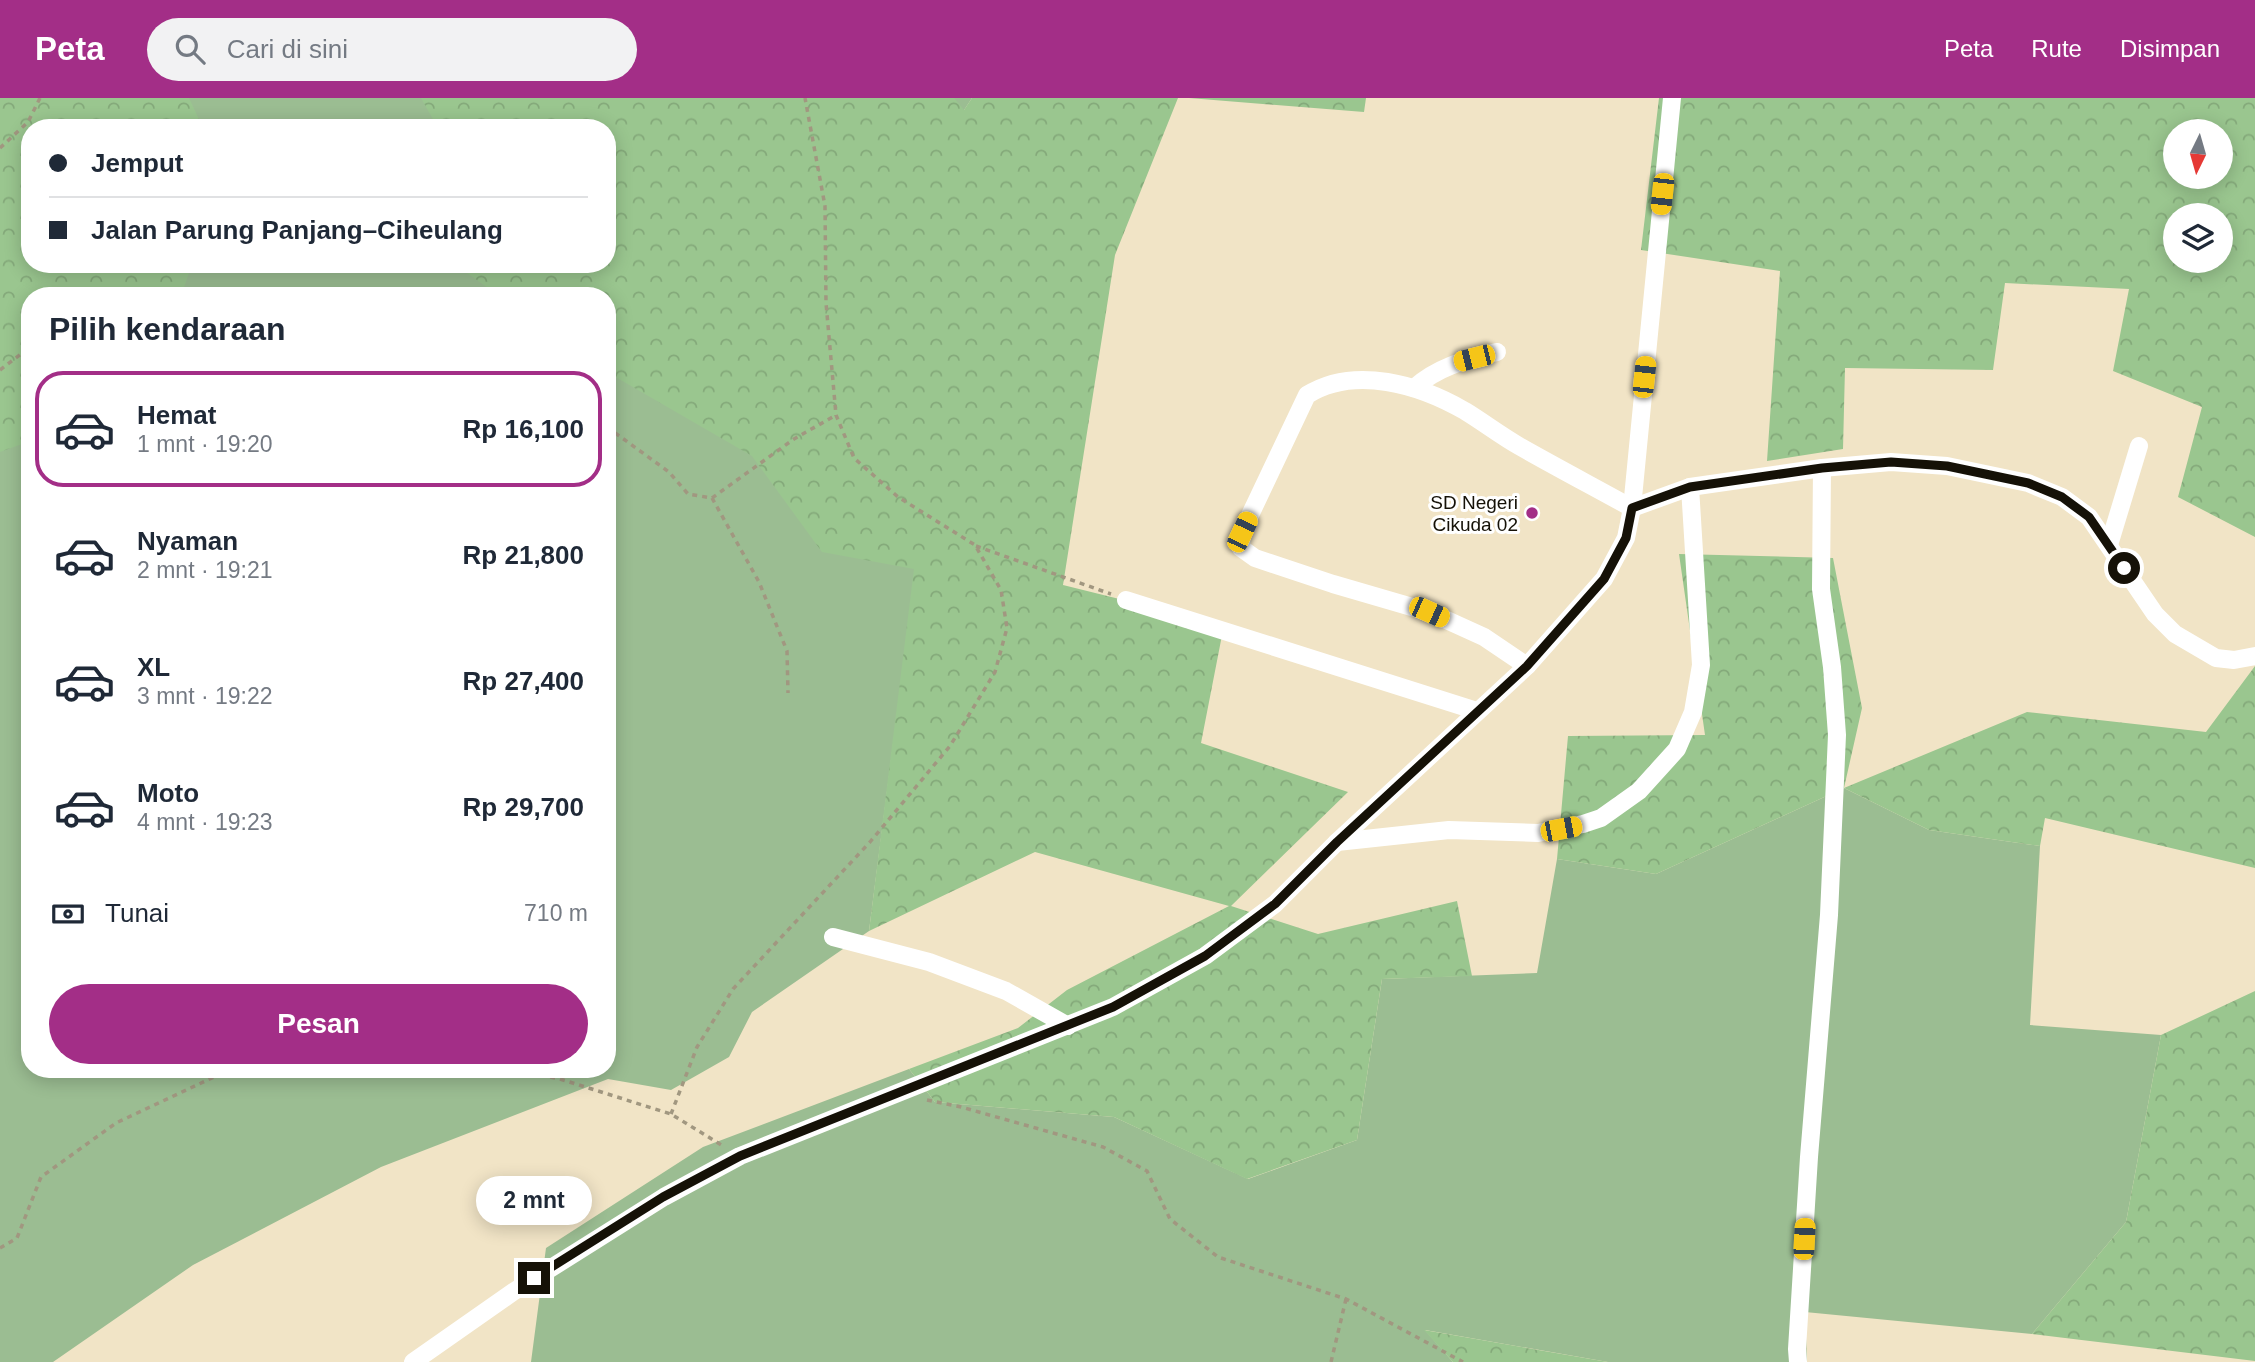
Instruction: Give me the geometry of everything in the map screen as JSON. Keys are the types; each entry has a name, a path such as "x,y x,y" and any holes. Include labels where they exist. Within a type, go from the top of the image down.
{"street":[{"path":"413,1362 548,1270 663,1197 740,1156 1113,1007 1205,956 1275,904 1337,842 1527,666 1604,579 1626,538 1632,508 1672,98"},
{"path":"1414,388 1428,375 1451,364 1497,352"},
{"path":"1527,666 1484,637 1429,612 1255,558 1241,548 1242,532 1307,395 1320,387 1369,379 1414,388 1462,410 1515,444 1632,508 1690,487 1822,468 1891,462 1947,466 2028,483 2062,497 2089,517 2155,614 2175,634 2216,658 2234,660 2255,656"},
{"path":"2109,545 2139,446"},
{"path":"1798,1362 1809,1157 1829,915 1837,736 1832,667 1821,589 1822,468"},
{"path":"1337,842 1448,830 1538,834 1601,818 1639,791 1677,749 1693,712 1701,665 1690,487"},
{"path":"1126,600 1476,711"},
{"path":"833,937 929,962 1006,991 1068,1026"}],"path":[{"path":"30,119 40,98"},
{"path":"805,98 825,206 825,303 836,415 854,458 898,497 975,545 1126,600"},
{"path":"0,148 21,128"},
{"path":"0,370 21,354"},
{"path":"616,434 669,472 688,494 712,498 794,439 836,415"},
{"path":"712,498 760,582 787,651 788,693"},
{"path":"671,1114 697,1047 733,989 870,842 950,746 995,672 1007,628 1001,590 975,545"},
{"path":"0,1248 17,1238 41,1177 116,1123 211,1078"},
{"path":"555,1078 671,1114 740,1156"},
{"path":"894,1094 961,1107 1103,1147 1147,1171 1170,1219 1217,1257 1346,1299 1463,1362"},
{"path":"1331,1362 1346,1299"}],"green space":[{"path":"0,98 972,98 887,228 915,573 869,931 752,1012 729,1057 671,1090 608,1079 381,1167 193,1265 53,1362 0,1362"},
{"path":"0,98 189,98 199,119 21,119 21,273 189,273 184,287 21,287 21,444 0,452"},
{"path":"421,98 954,98 964,110 972,98 1178,98 1115,255 1063,585 1224,625 1201,743 1348,792 1231,906 1318,934 1457,901 1472,976 1382,979 1357,1140 1247,1179 1114,1117 935,1102 909,1069 1018,1028 1067,990 1229,906 1035,852 869,931 914,569 822,552 752,456 616,377 616,287 487,287 467,273 616,273 616,119 433,119"},
{"path":"1189,98 1366,98 1364,112"},
{"path":"1659,98 2255,98 2255,537 2178,497 2202,407 2113,371 2129,289 2005,283 1993,370 1845,368 1843,449 1767,461 1780,271 1641,250"},
{"path":"1679,554 1833,558 1862,708 1844,788 1656,874 1557,859 1568,736 1705,735"},
{"path":"2255,666 2255,868 2045,818 2040,846 1929,830 1844,788 2027,712 2206,732"},
{"path":"1844,788 1929,830 2040,846 2030,1025 2161,1035 2126,1222 2032,1334 1805,1312 1807,1362 1608,1362 1425,1330 1453,1362 531,1362 546,1248 703,1147 909,1069 935,1102 1114,1117 1248,1179 1357,1140 1382,979 1537,973 1557,859 1656,874"},
{"path":"2255,991 2255,1361 2032,1334 2126,1222 2161,1035"},
{"path":"1424,1330 1608,1362 1453,1362"}],"place":[{"name":"SD Negeri Cikuda 02","path":"1532,513"}],"route":[{"path":"534,1278 663,1197 740,1156 1113,1007 1205,956 1275,904 1337,842 1527,666 1604,579 1626,538 1632,508 1690,487 1822,468 1891,462 1947,466 2028,483 2076,505 2089,517 2124,568"}]}
